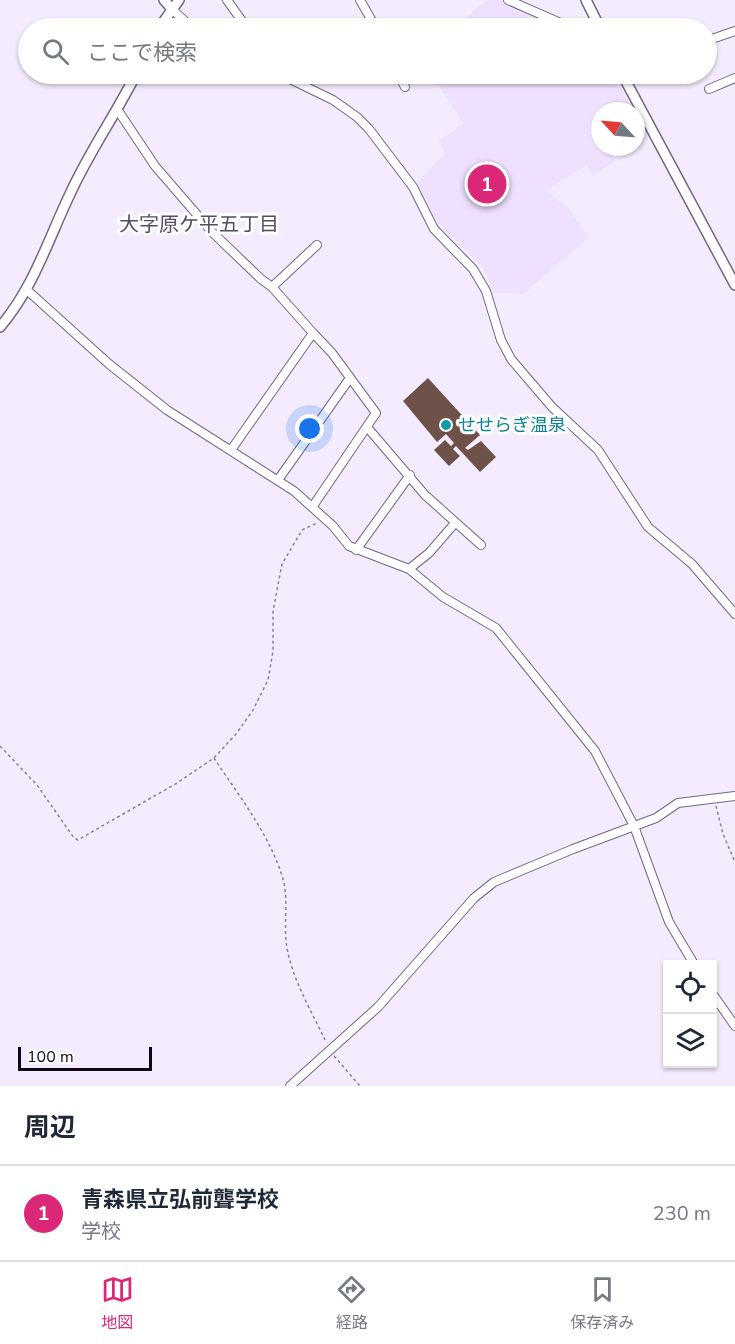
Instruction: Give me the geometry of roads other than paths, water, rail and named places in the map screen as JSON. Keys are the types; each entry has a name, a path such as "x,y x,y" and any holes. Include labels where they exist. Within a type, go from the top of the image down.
{"street":[{"path":"164,0 181,18"},
{"path":"166,18 179,0"},
{"path":"227,0 240,18"},
{"path":"360,0 370,18"},
{"path":"508,0 549,18"},
{"path":"586,0 595,18"},
{"path":"717,37 735,31"},
{"path":"709,88 735,78"},
{"path":"0,327 27,290 70,192 131,84"},
{"path":"300,84 340,104 369,129 413,187 434,229 473,269 486,291 501,340 511,359 561,417 598,450 648,527 692,564 735,614"},
{"path":"627,84 735,285"},
{"path":"117,109 155,166 212,231 272,287 313,333 376,413 313,506"},
{"path":"272,287 317,245"},
{"path":"27,290 109,364 167,410 278,480 313,506 356,550 409,569 442,597 496,628 591,745 634,826 669,922 692,960"},
{"path":"231,450 313,333"},
{"path":"278,480 350,378"},
{"path":"367,427 425,495 481,545"},
{"path":"356,550 410,475"},
{"path":"409,569 429,553 455,524"},
{"path":"290,1086 378,1007 474,898 494,882 656,818 678,803 735,796"},
{"path":"717,1000 735,1026"}],"place":[{"name":"青森県立弘前聾学校","path":"487,184"},
{"name":"せせらぎ温泉","path":"446,425"}],"district":[{"name":"大字原ケ平五丁目","path":"199,224"}]}
